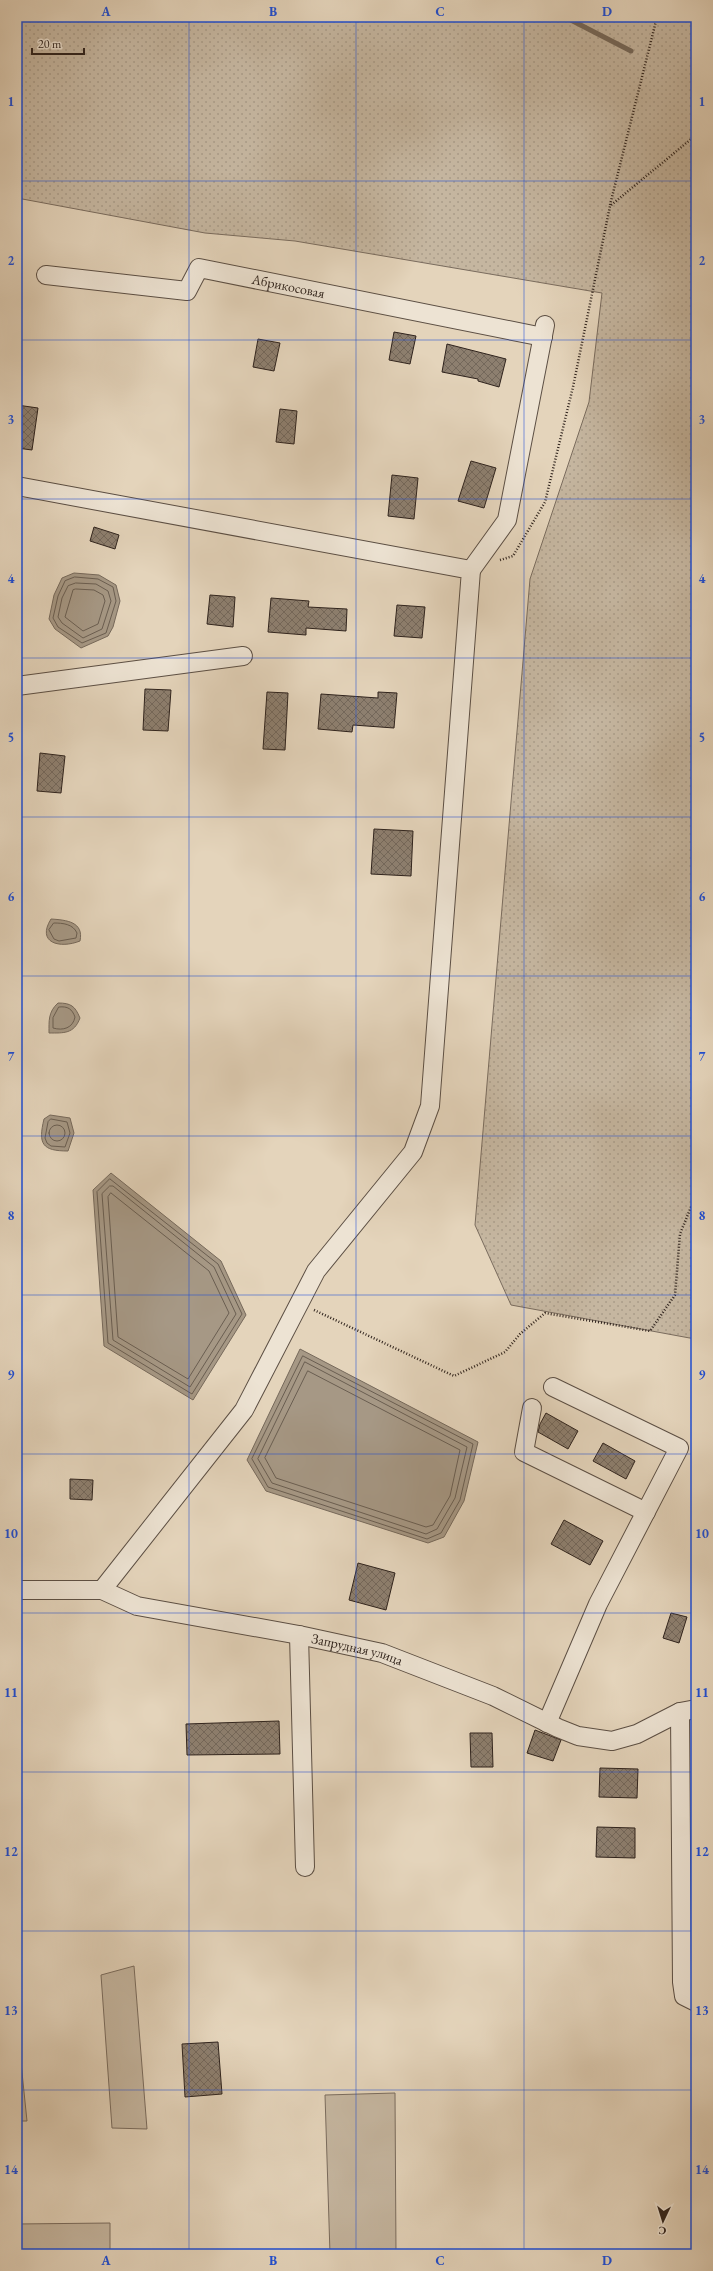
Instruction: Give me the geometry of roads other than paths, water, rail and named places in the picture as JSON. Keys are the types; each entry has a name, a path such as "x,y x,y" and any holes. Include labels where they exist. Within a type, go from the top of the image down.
{"street":[{"name":"Абрикосовая","path":"46,275 187,291 199,268 544,331 507,520 471,570"},
{"path":"17,486 471,570 430,1106 413,1152 316,1271 244,1410 102,1590"},
{"path":"17,686 243,656"},
{"path":"547,1723 598,1604 679,1448 553,1387"},
{"path":"532,1408 524,1452 646,1512"},
{"name":"Запрудная улица","path":"17,1590 102,1590 137,1606 299,1635 382,1653 493,1696 547,1723 578,1736 612,1741 636,1734 688,1711"},
{"path":"299,1635 305,1867"},
{"path":"688,1711 689,1871 682,1982 684,1996 696,2002"}],"water":[{"path":"74,573 99,575 116,585 120,601 113,627 108,636 81,648 55,629 49,619 54,595 62,578"},
{"path":"51,919 68,921 77,926 81,935 80,941 58,944 48,939 46,934 47,927"},
{"path":"58,1003 72,1006 80,1018 75,1027 68,1032 49,1033 51,1013"},
{"path":"50,1115 70,1118 74,1133 68,1151 52,1150 44,1144 42,1140 44,1119"},
{"path":"111,1173 221,1261 246,1315 193,1400 104,1346 93,1190"},
{"path":"300,1349 478,1442 464,1501 444,1537 428,1543 266,1491 247,1460"}],"waterway":[{"path":"565,17 631,51"}]}
